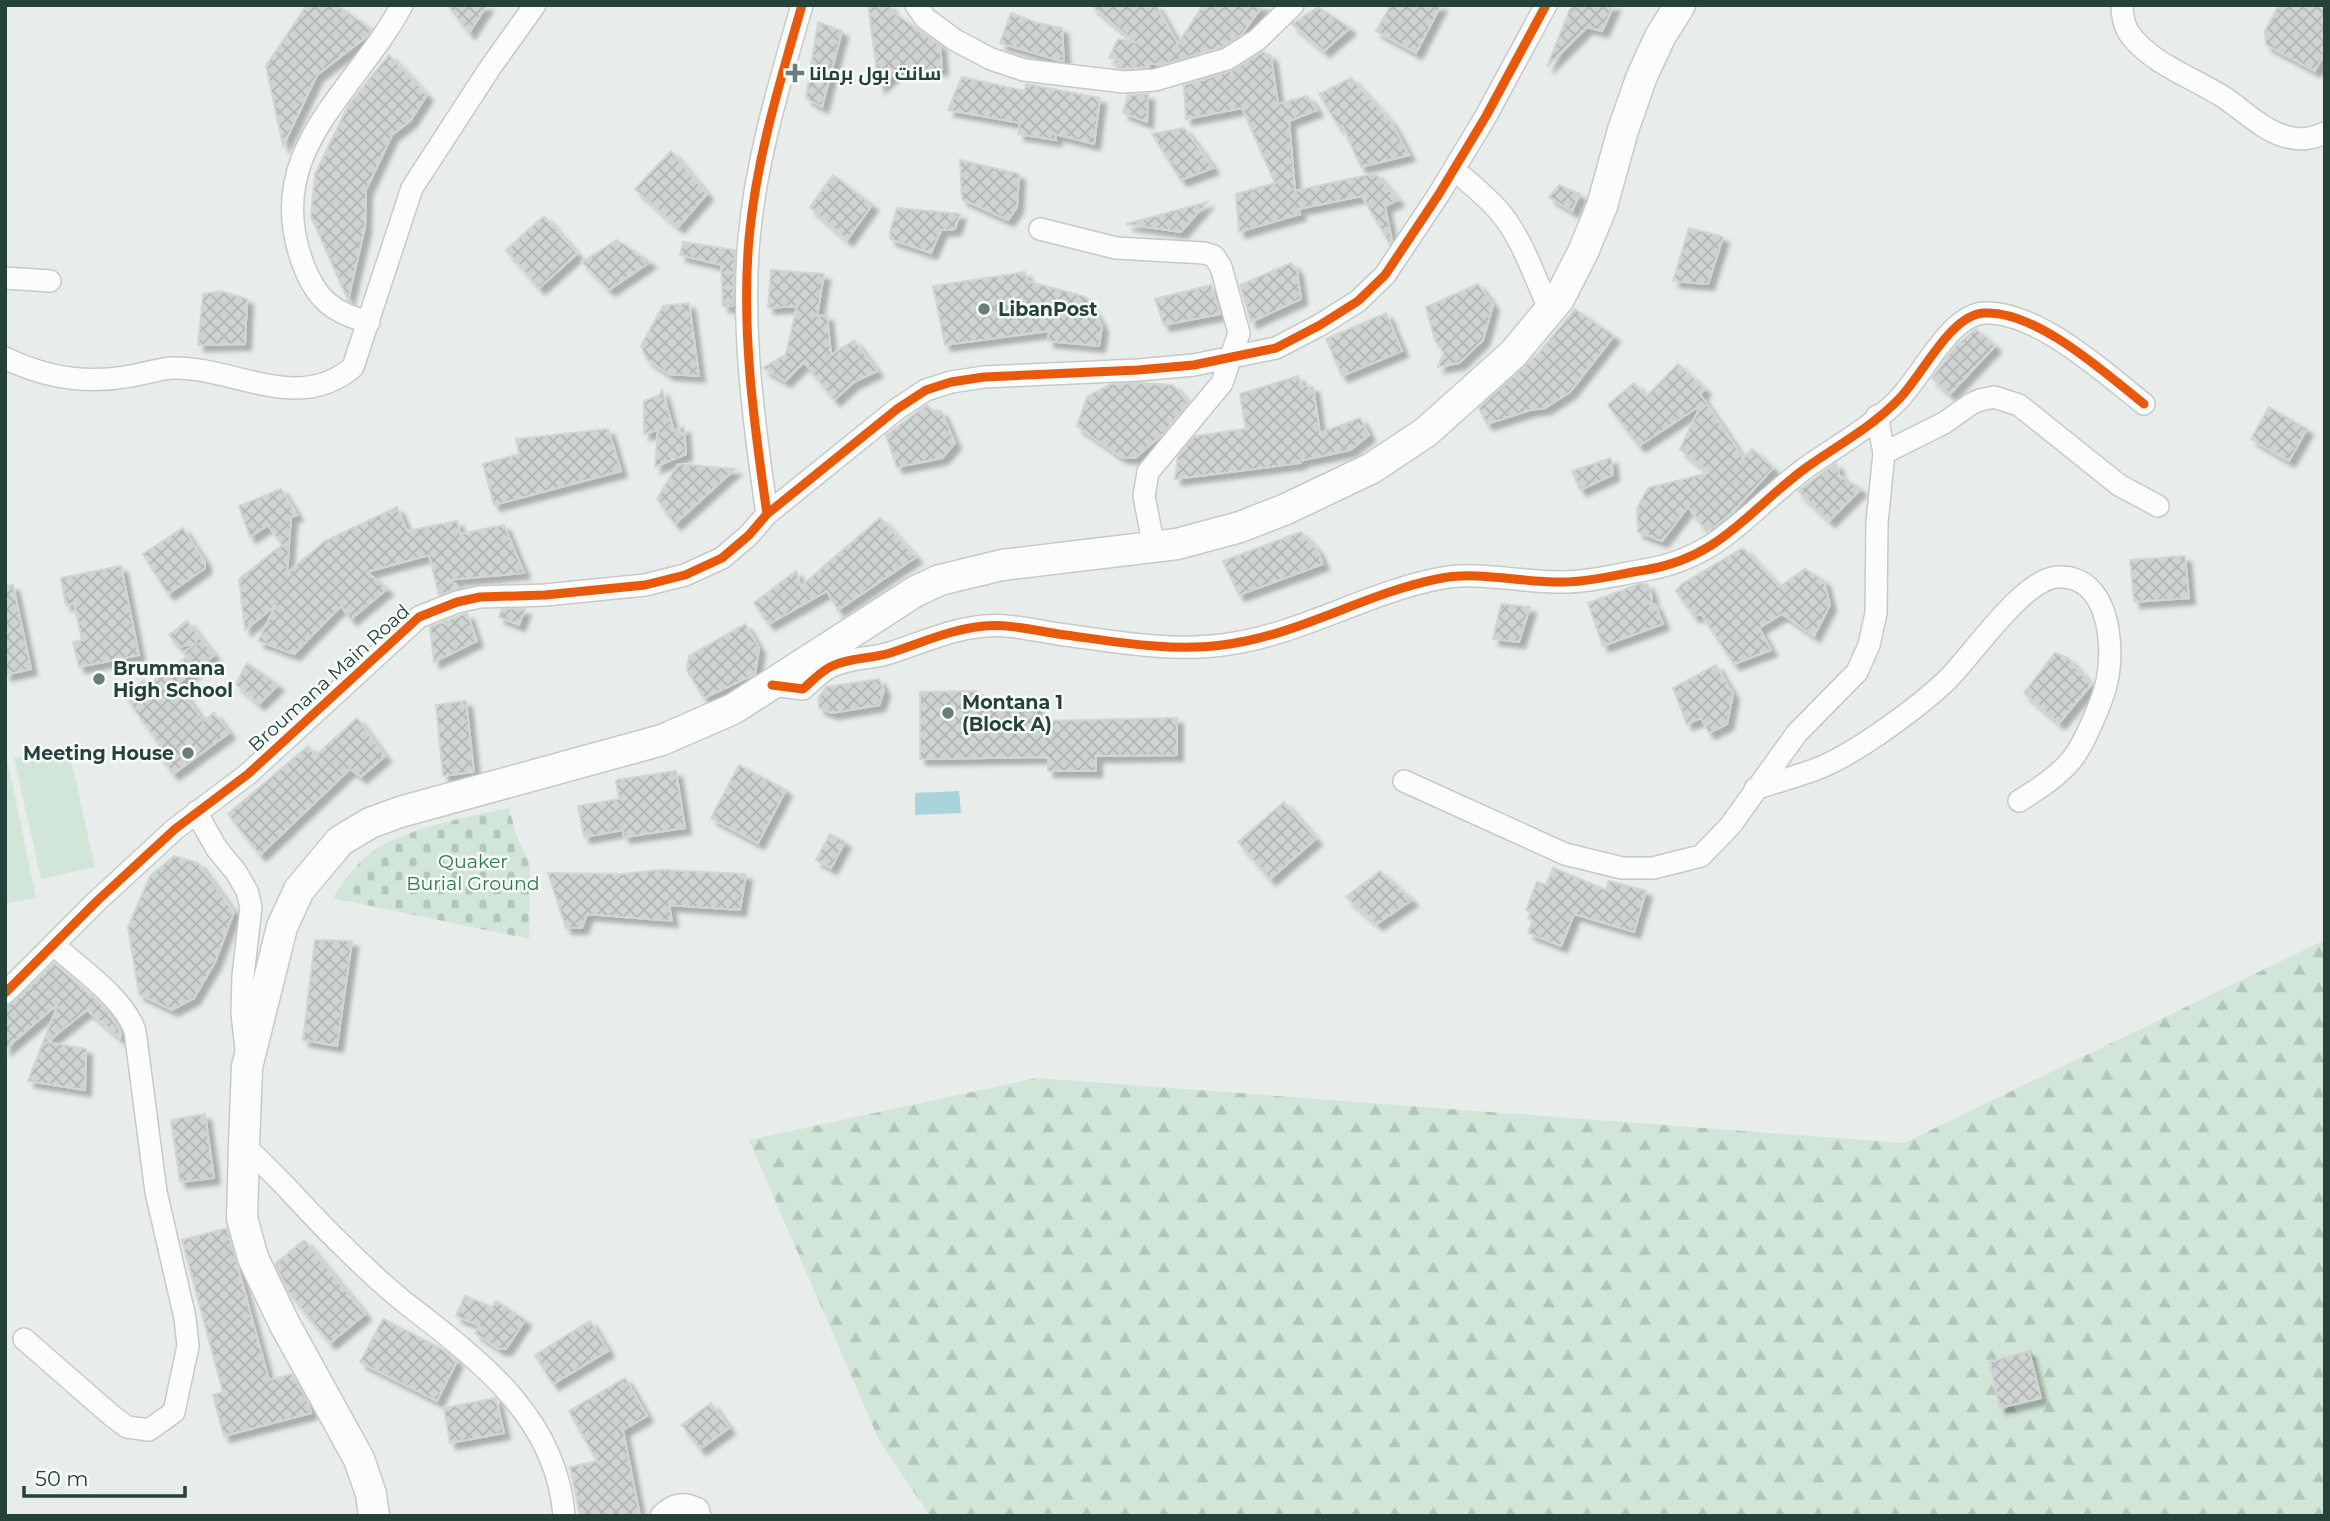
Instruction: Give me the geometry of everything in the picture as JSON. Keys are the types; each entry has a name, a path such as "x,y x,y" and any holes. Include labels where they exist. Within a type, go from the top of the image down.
{"main road":[{"path":"373,1516 371,1494 359,1459 284,1323 253,1258 242,1218 247,1068 282,927 299,890 340,841 370,823 400,812 662,740 733,709 916,591 940,580 1002,565 1177,544 1240,527 1286,509 1372,468 1426,432 1513,354 1559,299 1602,206 1623,130 1642,76 1660,37 1680,5"}],"street":[{"path":"369,322 349,317 325,303 307,275 297,247 292,193 298,166 314,133 402,5"},
{"path":"5,358 32,371 80,380 123,378 172,368 210,372 278,387 305,388 325,385 341,377 353,367 412,188 490,68 535,5"},
{"path":"767,514 758,449 748,334 749,238 759,167 802,5"},
{"path":"916,5 925,18 955,40 991,59 1024,70 1124,82 1155,80 1227,59 1257,40 1293,5"},
{"name":"Broumana Main Road","path":"5,993 97,901 196,813 248,774 419,617 457,602 480,597 545,595 645,585 685,575 722,558 749,535 767,514 897,409 926,390 951,382 984,377 1194,365 1276,348 1358,301 1385,275 1454,169 1546,5"},
{"path":"2122,5 2122,17 2130,35 2154,57 2222,97 2272,131 2301,140 2325,132"},
{"path":"1454,169 1500,212 1513,230 1550,310"},
{"path":"1040,229 1116,248 1195,251 1214,257 1221,267 1239,332 1222,383 1148,472 1144,496 1154,547"},
{"path":"5,278 50,281"},
{"path":"772,685 803,689 829,667 848,660 887,654 960,630 986,626 1189,648 1263,639 1409,585 1441,578 1474,575 1564,582 1666,566 1695,555 1725,538 1793,478 1859,434 1909,388 1947,335 1960,322 1974,314 1986,313 2027,321 2088,359 2144,404"},
{"path":"1884,453 1944,423 1980,400 1994,397 2019,405 2119,485 2158,506"},
{"path":"1404,781 1565,854 1622,869 1653,868 1701,856 1730,826 1797,733 1857,672 1869,645 1876,613 1877,523 1884,453 1877,416"},
{"path":"1755,789 1826,765 1867,740 1948,680 1992,627 2035,586 2048,578 2072,577 2090,590 2102,606 2109,647 2107,682 2073,758 2051,780 2019,802"},
{"path":"196,813 217,849 236,872 247,891 251,907 243,976 242,1013 247,1068"},
{"path":"24,1339 127,1427 149,1430 174,1412 188,1346 186,1318 156,1192 135,1031 131,1018 118,1002 54,945"},
{"path":"244,1146 269,1168 340,1244 406,1303 447,1333 516,1400 531,1419 555,1468 564,1516"},
{"path":"661,1516 673,1505 687,1504 698,1509 700,1516"}],"green space":[{"path":"68,746 95,867 41,879 14,758"},
{"path":"5,763 8,763 36,898 5,904"},
{"name":"Quaker Burial Ground","path":"509,808 516,834 530,866 529,939 333,898 360,862 385,844 437,824"},
{"path":"2325,940 2325,1516 930,1516 879,1440 749,1140 1037,1078 1904,1143"}],"water":[{"path":"959,791 961,813 915,815 915,793"}],"building":[{"path":"307,5 337,5 372,30 317,75 283,146 266,66"},
{"path":"448,5 487,5 469,33"},
{"path":"868,5 890,5 890,10 940,45 942,69 897,71 879,87"},
{"path":"1091,5 1156,5 1178,44 1203,5 1263,5 1242,34 1222,47 1160,65 1150,63 1149,67 1124,69 1117,68 1119,59 1109,58 1118,39 1135,42"},
{"path":"1391,5 1441,5 1416,53 1376,31"},
{"path":"1576,5 1614,5 1602,31 1587,27 1547,67 1570,9"},
{"path":"2279,5 2325,5 2325,52 2315,71 2266,45 2265,31"},
{"path":"1318,7 1350,28 1324,51 1292,24"},
{"path":"1011,13 1034,22 1062,28 1064,62 1000,43"},
{"path":"818,22 842,31 822,107 806,98"},
{"path":"1263,52 1271,56 1278,104 1307,96 1317,110 1289,121 1295,191 1375,173 1398,200 1385,206 1392,241 1390,244 1362,196 1298,209 1300,214 1239,232 1236,194 1275,183 1242,108 1186,119 1184,85 1231,71"},
{"path":"389,55 427,95 410,121 392,135 366,190 365,227 348,300 311,216 315,174 349,104"},
{"path":"962,77 1025,91 1026,84 1100,98 1094,144 1055,134 1056,140 1018,134 1020,123 948,110"},
{"path":"1351,78 1391,122 1409,155 1361,167 1342,125 1339,127 1319,94"},
{"path":"1148,94 1147,122 1123,113 1128,95"},
{"path":"1184,128 1213,168 1181,180 1152,134"},
{"path":"671,151 707,194 678,227 635,189"},
{"path":"960,160 1019,174 1017,207 1008,220 962,199"},
{"path":"833,175 872,205 847,240 810,207"},
{"path":"1559,185 1580,194 1572,211 1549,197"},
{"path":"1207,202 1181,232 1126,224"},
{"path":"897,208 960,214 955,229 941,230 931,253 890,239"},
{"path":"544,216 577,254 539,288 506,250"},
{"path":"1689,228 1723,237 1708,284 1673,281"},
{"path":"617,240 650,262 609,290 582,262"},
{"path":"683,242 735,250 733,306 723,306 721,265 680,255"},
{"path":"1291,263 1297,270 1301,299 1251,322 1240,285"},
{"path":"771,270 824,274 817,316 827,315 831,355 854,340 877,371 854,382 834,400 804,362 785,381 763,368 786,354 797,306 768,308"},
{"name":"LibanPost","path":"1025,272 1027,281 1086,297 1102,326 1099,346 1048,341 1049,331 945,345 933,286"},
{"path":"1478,284 1493,305 1483,340 1459,363 1438,367 1444,353 1435,340 1426,307"},
{"path":"1211,285 1220,314 1164,325 1155,299"},
{"path":"220,291 247,299 245,344 198,345 203,294"},
{"path":"689,303 699,376 669,374 647,359 641,346 663,306"},
{"path":"1575,309 1614,336 1570,392 1545,408 1487,424 1479,408 1538,354"},
{"path":"1386,313 1402,351 1342,376 1326,339"},
{"path":"1976,329 1995,346 1950,394 1932,378 1956,346"},
{"path":"1678,364 1705,389 1700,394 1743,458 1752,449 1773,468 1732,513 1707,532 1688,507 1662,541 1638,532 1637,508 1648,488 1709,473 1680,449 1701,405 1639,446 1608,405 1634,383 1646,397"},
{"path":"1298,376 1302,386 1313,387 1320,433 1360,418 1369,435 1350,450 1299,461 1300,463 1175,479 1178,456 1195,436 1246,429 1240,394"},
{"path":"1111,384 1173,385 1188,403 1164,433 1135,458 1121,457 1077,426 1087,397"},
{"path":"662,390 674,431 684,427 686,454 655,467 658,430 644,434 644,401 660,395"},
{"path":"927,405 932,411 941,411 955,443 942,458 897,467 886,435"},
{"path":"2269,407 2307,429 2289,461 2251,439"},
{"path":"608,429 621,471 494,505 483,464 519,454 516,439"},
{"path":"1611,458 1613,475 1580,490 1572,471"},
{"path":"1836,463 1839,475 1861,489 1829,521 1798,491"},
{"path":"678,464 735,469 675,524 657,499"},
{"path":"281,489 297,515 291,517 287,573 325,541 397,507 407,531 457,521 460,534 504,525 524,573 446,580 456,584 458,588 439,595 429,555 367,572 387,589 351,619 341,606 294,654 258,641 276,605 245,630 239,579 282,545 268,525 250,537 239,506"},
{"path":"880,518 916,557 838,610 827,591 769,624 754,603 796,571 801,586"},
{"path":"183,528 205,562 205,568 168,594 143,554"},
{"path":"1301,532 1317,550 1323,564 1239,595 1223,561"},
{"path":"1743,548 1779,587 1805,569 1824,581 1830,605 1814,636 1782,614 1759,628 1771,650 1734,664 1701,614 1694,616 1676,591 1682,584"},
{"path":"2185,556 2189,598 2134,602 2130,560"},
{"path":"121,566 139,655 79,667 73,642 82,640 74,603 66,605 61,578"},
{"path":"1639,584 1647,584 1652,596 1652,601 1648,604 1655,604 1663,624 1603,646 1588,603"},
{"path":"13,585 31,669 5,675 5,586"},
{"path":"1501,604 1530,607 1519,642 1493,639"},
{"path":"502,609 525,609 519,625 499,617"},
{"path":"467,613 477,641 434,662 430,627"},
{"path":"187,621 214,655 177,684 203,721 214,713 229,733 173,774 158,753 163,750 124,694 144,680 145,687 187,657 184,652 197,643 179,647 169,635"},
{"path":"745,624 759,648 755,674 704,698 687,670 689,656"},
{"path":"2055,653 2068,658 2091,685 2059,723 2024,693"},
{"path":"247,663 278,685 259,704 236,684"},
{"path":"1716,665 1733,694 1727,724 1709,733 1701,718 1687,724 1673,688"},
{"path":"879,679 884,691 879,705 832,713 819,708 819,697 826,687"},
{"path":"976,691 976,702 1036,702 1036,721 1177,718 1177,755 1096,756 1096,771 1048,771 1048,757 920,759 920,692"},
{"path":"466,701 474,772 443,776 436,705"},
{"path":"357,718 385,756 361,777 350,769 260,855 228,814 308,746 315,756"},
{"path":"739,765 786,790 758,843 711,818"},
{"path":"676,771 685,828 624,837 623,830 584,837 578,806 619,799 616,780"},
{"path":"1284,802 1316,839 1270,879 1238,842"},
{"path":"830,834 845,842 831,868 816,860"},
{"path":"174,856 198,863 234,912 215,962 194,998 172,1010 139,994 128,927 150,876"},
{"path":"1553,868 1606,890 1609,881 1646,891 1634,932 1574,914 1561,946 1528,933 1533,920 1528,918 1531,912 1526,910 1537,882 1546,885"},
{"path":"661,870 746,874 740,910 669,905 672,921 587,914 582,928 566,928 548,873 622,874"},
{"path":"1380,871 1412,900 1377,924 1346,897"},
{"path":"315,940 352,941 337,1046 303,1040"},
{"path":"54,963 102,1005 121,1032 120,1038 87,1010 47,1042 86,1049 85,1090 28,1081 58,1004 5,1049 5,1006 14,1002"},
{"path":"205,1114 214,1178 180,1182 171,1120"},
{"path":"227,1228 269,1380 292,1374 308,1402 311,1413 224,1436 213,1395 223,1392 182,1240"},
{"path":"304,1240 365,1314 330,1343 289,1293 275,1264"},
{"path":"465,1296 492,1307 496,1301 525,1320 506,1349 499,1349 475,1333 480,1326 456,1316"},
{"path":"383,1319 444,1350 457,1361 437,1401 360,1362"},
{"path":"590,1321 608,1351 553,1384 535,1355"},
{"path":"2029,1351 2041,1398 2000,1408 1989,1362"},
{"path":"625,1378 647,1416 623,1430 640,1516 580,1516 570,1467 597,1461 569,1411"},
{"path":"496,1398 504,1433 450,1443 444,1408"},
{"path":"711,1403 729,1428 700,1449 682,1425"}],"cycle path":[{"path":"5,993 97,901 175,829 248,774 419,617 457,602 480,597 545,595 645,585 685,575 722,558 749,535 767,514 753,411 748,342 749,239 763,150 802,5"},
{"path":"767,514 897,409 926,390 951,382 984,377 1194,365 1276,348 1358,301 1385,275 1439,194 1486,116 1546,5"},
{"path":"772,685 803,689 824,671 839,663 890,653 948,633 972,628 1012,627 1119,642 1202,647 1277,633 1383,594 1437,579 1484,576 1574,582 1672,564 1715,543 1786,483 1876,420 1897,401 1959,324 1971,316 1984,313 2004,315 2047,332 2090,361 2144,404"}],"place":[{"name":"سانت بول برمانا","path":"795,73"},
{"name":"LibanPost","path":"984,309"},
{"name":"Brummana High School","path":"99,679"},
{"name":"Montana 1 (Block A)","path":"948,713"},
{"name":"Meeting House","path":"188,753"}]}
